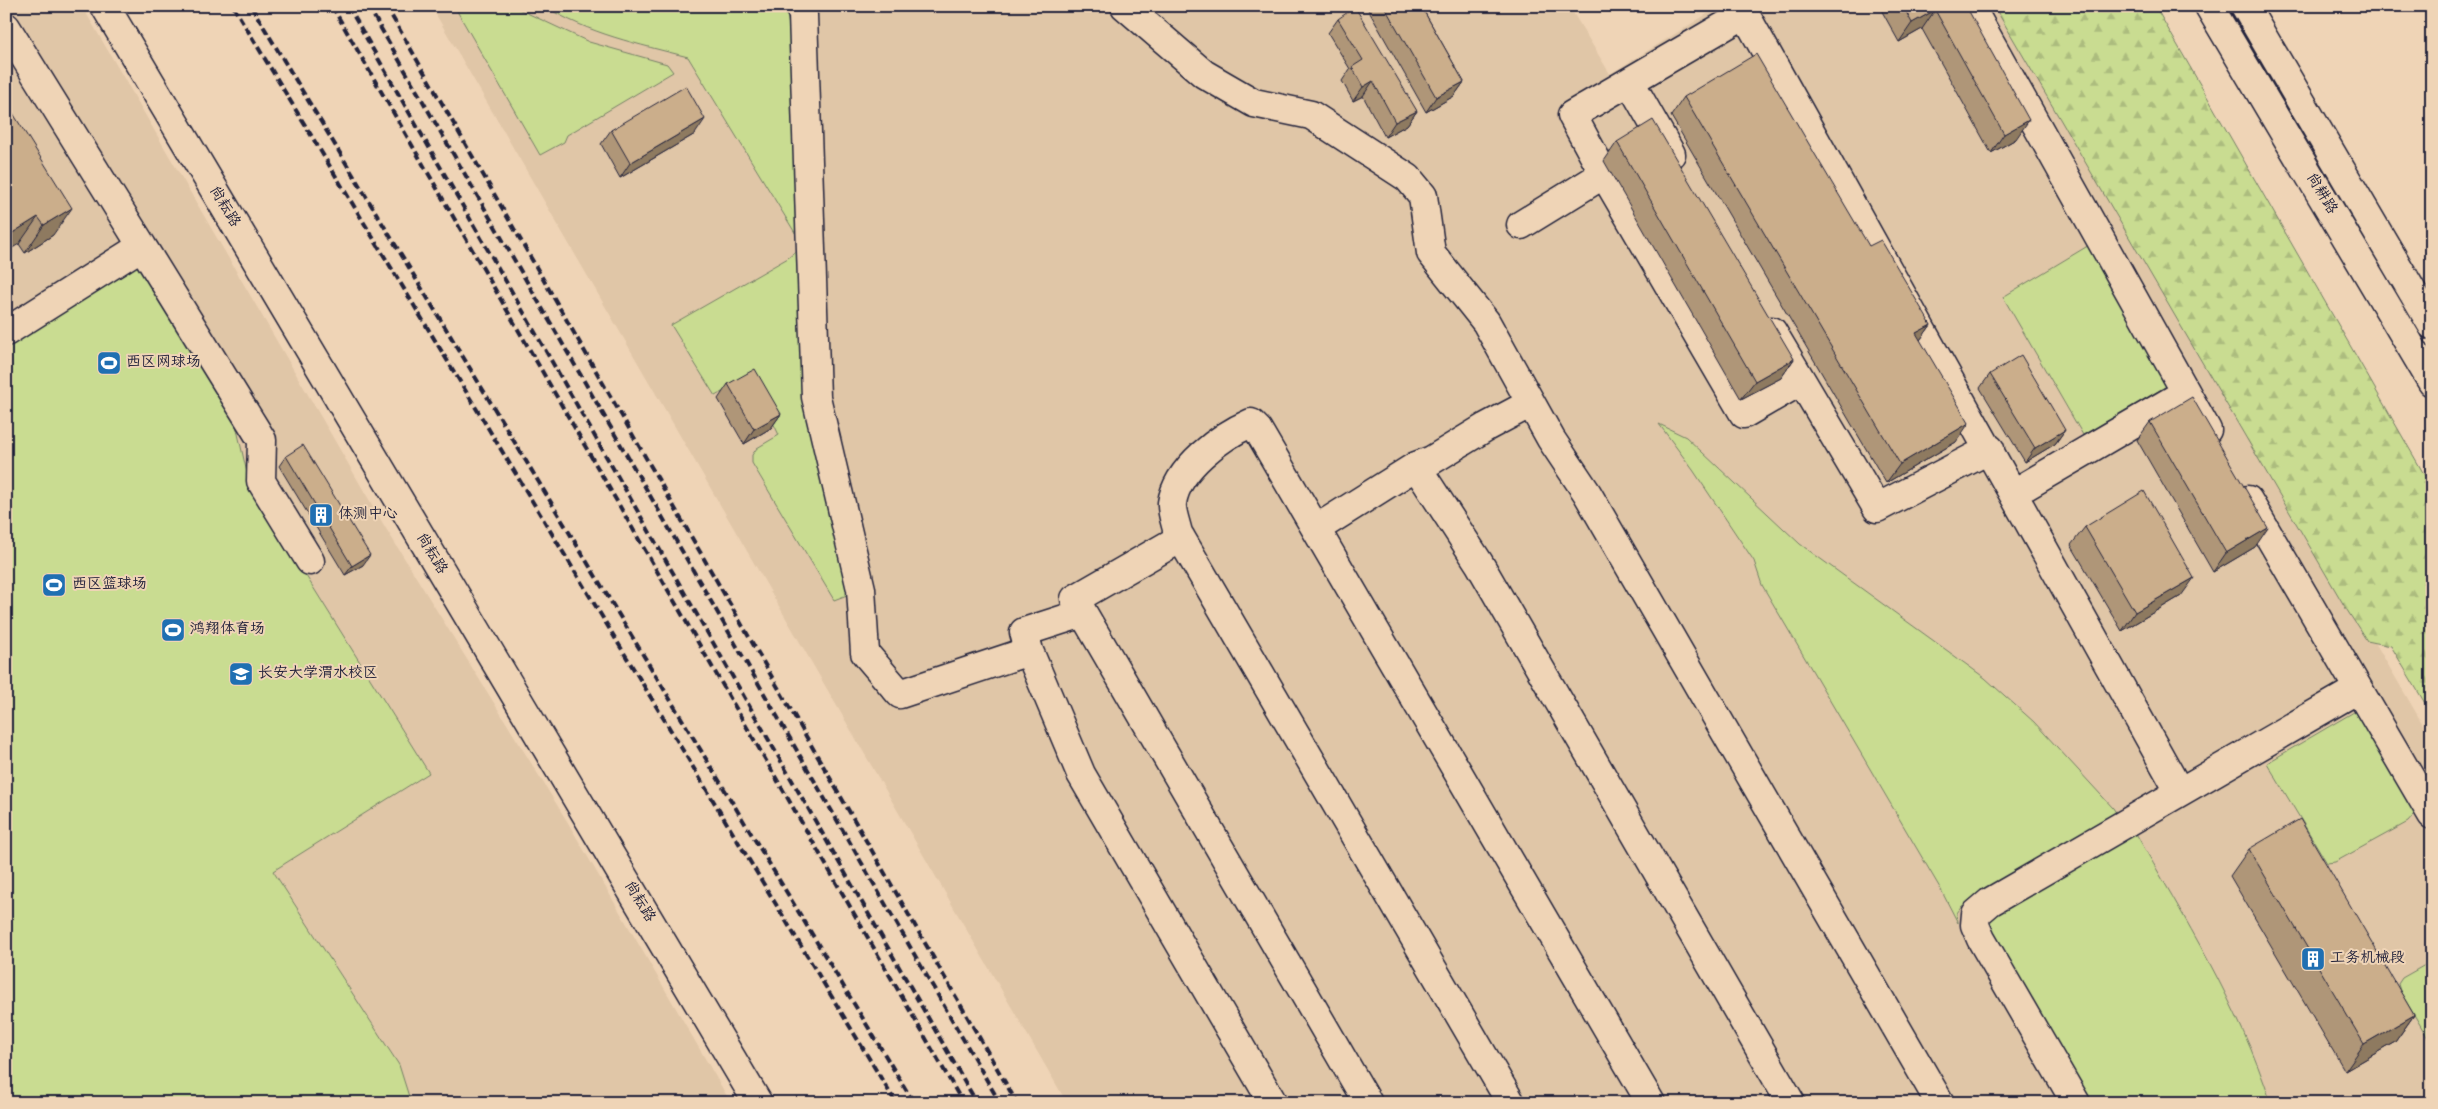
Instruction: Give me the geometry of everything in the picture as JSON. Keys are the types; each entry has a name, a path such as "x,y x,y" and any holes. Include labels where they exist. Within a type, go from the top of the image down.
{"street":[{"name":"尚耘路","path":"105,6 758,1103"},
{"path":"799,6 803,15 816,397 861,589 865,653 900,694 1029,651"},
{"path":"1125,6 1204,74 1254,103 1311,115 1408,178 1423,196 1431,253 1486,322 1551,438 1587,493 1940,1103"},
{"path":"1970,6 2185,393 2220,452"},
{"name":"尚耕路","path":"2210,6 2432,382"},
{"name":"尚耕路","path":"2245,6 2264,35 2432,325"},
{"path":"1800,381 1744,414 1604,174 1572,115 1745,14 1990,449 2179,791"},
{"path":"6,28 262,440 261,481 310,561"},
{"path":"1630,82 1684,176"},
{"path":"1521,225 1604,174"},
{"path":"6,332 142,246"},
{"path":"1762,312 1800,381 1877,508 1990,449"},
{"path":"2014,492 2185,393"},
{"path":"1316,529 1416,466 1432,460 1486,427 1531,403"},
{"path":"1511,1103 1181,538 1172,504 1179,481 1212,446 1250,423 1258,430 1651,1103"},
{"path":"1416,466 1479,563 1791,1103"},
{"path":"2235,478 2432,815"},
{"path":"1181,538 1076,598 1368,1103"},
{"path":"1083,613 1024,632 1029,651 1081,774 1273,1103"},
{"path":"2076,1103 1981,939 1975,926 1976,914 1990,902 2358,689"}],"shaded area":[{"name":"长安大学渭水校区","path":"6,6 82,6 385,527 567,821 731,1103 6,1103"},
{"path":"431,6 1569,6 1610,74 1720,6 2003,6 2432,740 2432,1103 1067,1103"}],"green space":[{"path":"481,6 512,6 589,42 667,64 673,72 567,135 564,142 540,155 457,11"},
{"path":"544,6 786,6 794,61 797,236 688,57 632,43 596,31 561,16"},
{"path":"1994,6 2155,6 2432,488 2432,715 2391,646 2367,641 2345,607"},
{"path":"2091,244 2172,383 2083,435 2003,297"},
{"path":"798,250 802,341 812,432 841,554 847,595 834,600 752,463 752,455 757,448 779,435 751,376 715,396 671,325 788,258"},
{"name":"鸿翔体育场","path":"144,252 227,386 250,486 429,773 273,871 399,1065 411,1103 6,1103 6,339"},
{"path":"1659,424 1686,437 1800,544 1985,678 2034,722 2113,808 2117,814 2113,819 1962,906 1957,913 1958,923 1940,888 1762,585 1754,561 1693,470"},
{"path":"2359,709 2418,810 2408,822 2335,862 2327,863 2267,763"},
{"path":"2134,830 2210,963 2243,1032 2271,1103 2088,1103 1989,926 1991,918 1997,912"},
{"path":"2432,961 2432,1045 2400,991 2398,984 2402,978"}],"building":[{"path":"1384,6 1421,6 1464,82 1436,97"},
{"path":"1903,6 1966,6 2029,120 2004,134 1935,10 1912,23"},
{"path":"1355,7 1417,111 1395,122 1373,81 1363,87 1352,67 1363,60 1338,19"},
{"path":"1756,54 1869,246 1881,240 1931,325 1916,333 1969,423 1900,464 1684,97"},
{"path":"686,86 705,119 630,163 611,130"},
{"path":"6,102 72,208 44,225 38,217 6,237"},
{"path":"1653,120 1794,359 1755,381 1617,142"},
{"path":"2021,355 2065,430 2035,448 1990,374"},
{"path":"755,369 781,414 754,429 728,384"},
{"path":"2192,397 2268,528 2226,553 2150,422"},
{"path":"303,445 370,555 352,566 286,456"},
{"path":"2144,491 2194,578 2135,612 2085,527"},
{"path":"2300,819 2414,1015 2364,1044 2249,849"}],"railway":[{"path":"233,6 896,1103"},
{"path":"251,6 914,1103"},
{"path":"332,6 963,1103"},
{"path":"348,6 977,1103"},
{"path":"368,6 1000,1103"},
{"path":"386,6 1017,1103"}],"place":[{"name":"西区网球场","path":"109,363"},
{"name":"体测中心","path":"321,515"},
{"name":"西区篮球场","path":"54,585"},
{"name":"鸿翔体育场","path":"173,630"},
{"name":"长安大学渭水校区","path":"241,674"},
{"name":"工务机械段","path":"2313,959"}]}
